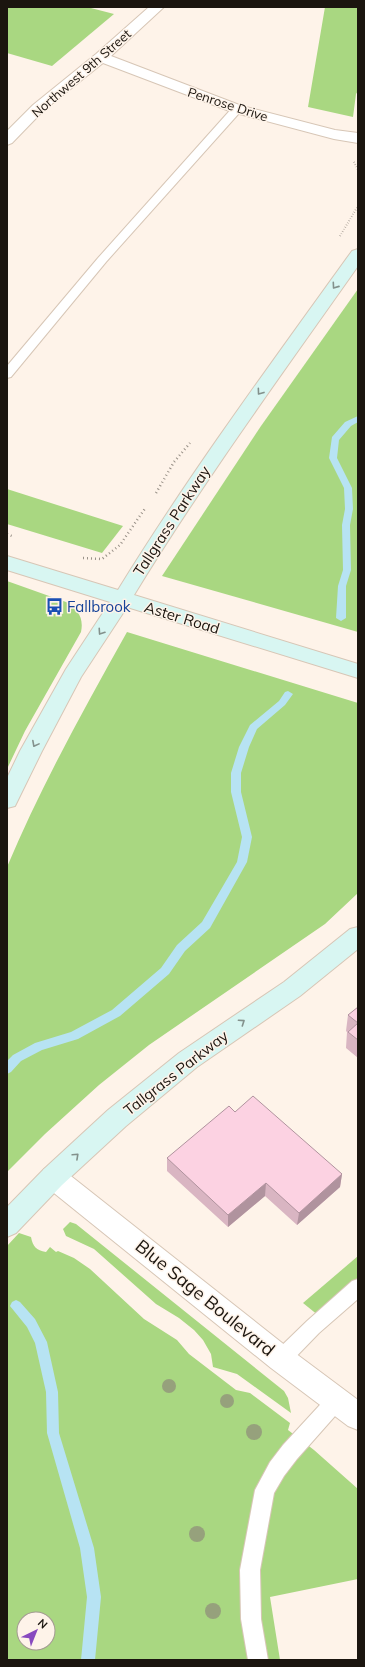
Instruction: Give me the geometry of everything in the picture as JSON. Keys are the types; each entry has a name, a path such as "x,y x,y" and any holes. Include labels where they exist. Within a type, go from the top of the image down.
{"street":[{"name":"Northwest 9th Street","path":"7,140 38,108 101,57 157,7"},
{"name":"Penrose Drive","path":"101,57 237,109 327,132 358,138"},
{"name":"Tallgrass Parkway","path":"7,800 73,674 122,599 156,543 211,461 358,254"},
{"name":"Aster Road","path":"7,564 358,671"},
{"name":"Tallgrass Parkway","path":"7,1225 53,1177 117,1118 188,1060 292,989 358,936"},
{"name":"Blue Sage Boulevard","path":"53,1177 281,1359 336,1402 358,1417"}],"lane":[{"path":"7,374 102,260 237,109"},
{"path":"281,1359 313,1327 358,1288"},
{"path":"258,1660 251,1619 250,1570 265,1490 277,1469 290,1452 336,1402"}],"green space":[{"path":"7,7 87,7 114,14 52,66 7,53"},
{"path":"325,7 358,7 358,91 356,94 353,117 308,107"},
{"path":"358,289 358,632 162,576 261,426"},
{"path":"7,489 123,526 102,553 7,524"},
{"path":"7,581 66,602 79,614 82,627 81,632 25,731 7,769"},
{"path":"127,632 358,703 358,893 325,924 149,1045 99,1085 45,1134 7,1172 7,867 49,777"},
{"path":"70,1222 76,1224 284,1391 288,1398 291,1413 237,1374 213,1367 211,1354 203,1340 194,1330 179,1318 156,1304 94,1249 66,1236 63,1229"},
{"path":"19,1233 31,1237 36,1248 46,1252 50,1247 56,1252 58,1251 74,1258 90,1269 144,1319 177,1340 189,1354 236,1390 250,1393 290,1423 288,1430 314,1450 358,1489 358,1579 270,1597 280,1660 7,1660 7,1246"},
{"path":"358,1256 358,1298 329,1324 303,1303"}],"building":[{"path":"358,1007 358,1023 348,1015"},
{"path":"358,1023 358,1040 348,1032"},
{"path":"253,1096 342,1174 299,1213 266,1183 228,1215 167,1158 229,1106 235,1112"}],"waterway":[{"path":"341,618 342,586 347,570 346,525 349,509 348,488 333,458 335,439 348,424 358,419"},
{"path":"7,1069 17,1058 39,1046 74,1036 116,1013 165,971 181,948 206,925 242,862 247,837 236,792 236,773 244,747 253,727 282,703 288,694"},
{"path":"16,1306 31,1323 41,1342 52,1392 53,1433 87,1548 94,1597 88,1660"}],"place":[{"name":"Fallbrook","path":"54,607"}]}
